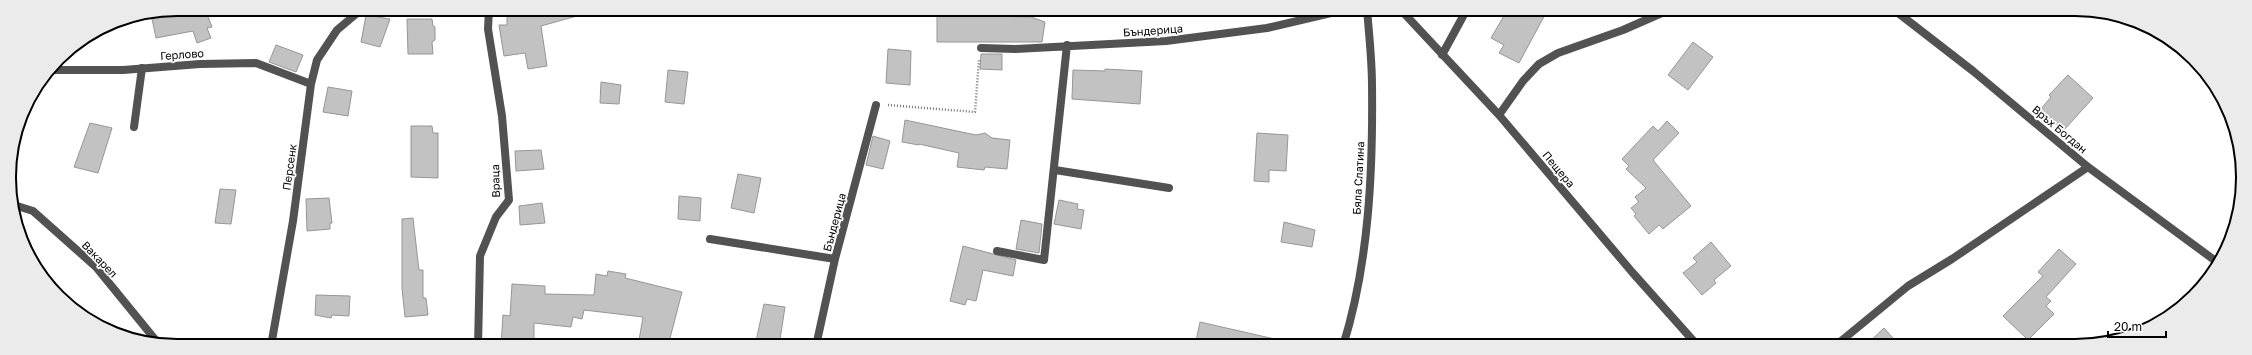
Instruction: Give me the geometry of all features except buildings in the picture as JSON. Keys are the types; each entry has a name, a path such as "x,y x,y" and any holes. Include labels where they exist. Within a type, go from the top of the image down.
{"street":[{"name":"Персенк","path":"272,339 293,221 311,84 317,60 337,30 354,16"},
{"name":"Враца","path":"478,339 480,256 496,217 509,200 502,116 488,30 489,16"},
{"name":"Бъндерица","path":"981,48 1015,49 1067,45 1166,41 1267,28 1318,16"},
{"name":"Бяла Слатина","path":"1345,339 1356,288 1366,225 1372,84 1367,16"},
{"name":"Пещера","path":"1406,16 1499,115 1632,272 1692,339"},
{"path":"1442,55 1463,16"},
{"path":"1499,115 1523,81 1539,64 1558,53 1623,30 1655,16"},
{"name":"Връх Богдан","path":"1902,16 1973,70 2088,167 2213,259"},
{"path":"997,251 1044,260 1055,170 1067,45"},
{"name":"Герлово","path":"57,70 256,63 311,84"},
{"path":"134,127 142,68"},
{"name":"Бъндерица","path":"818,339 835,259 876,105"},
{"path":"1844,339 1908,286 1952,259 2088,167"},
{"path":"1055,170 1169,188"},
{"name":"Вакарел","path":"19,207 32,211 96,267 154,338"},
{"path":"710,239 835,259"}],"path":[{"path":"876,105 975,112 981,48"}]}
